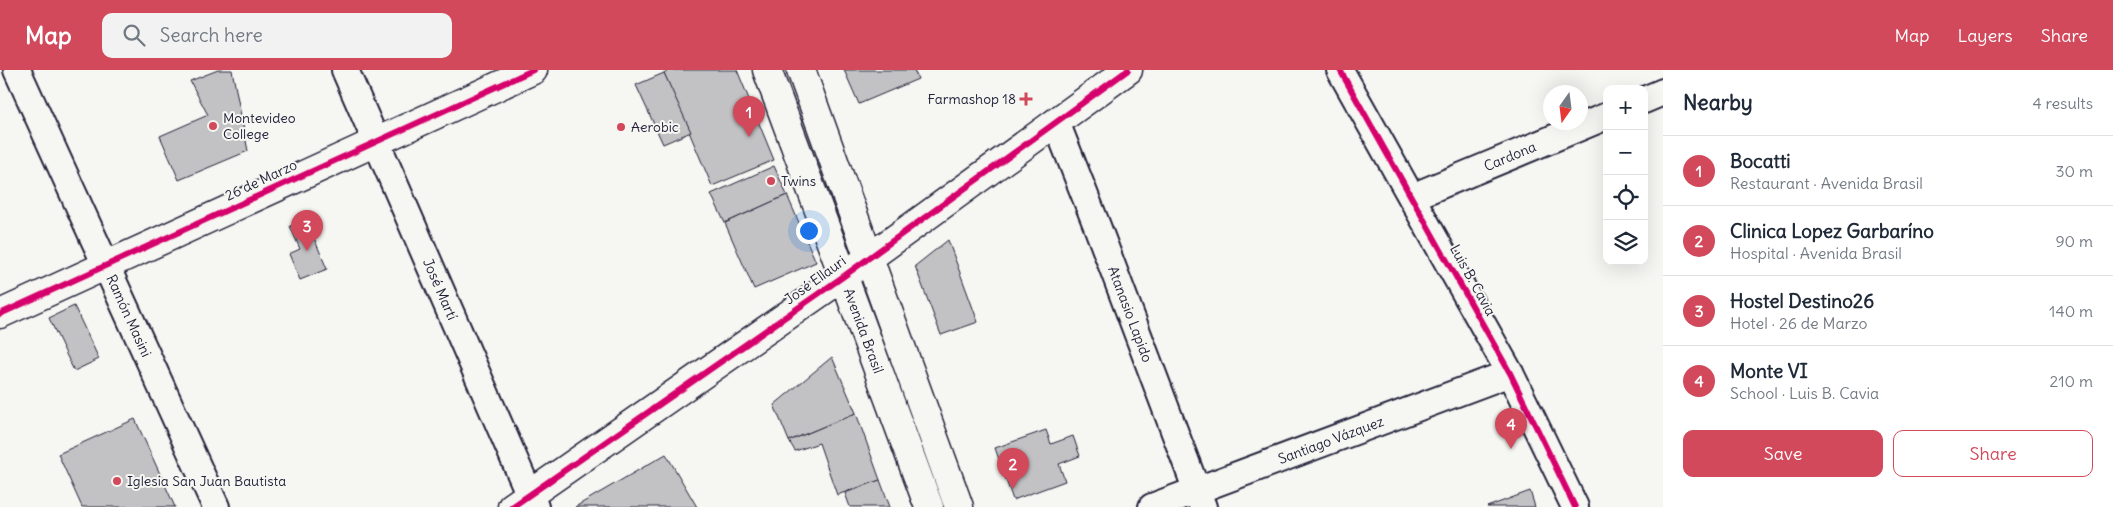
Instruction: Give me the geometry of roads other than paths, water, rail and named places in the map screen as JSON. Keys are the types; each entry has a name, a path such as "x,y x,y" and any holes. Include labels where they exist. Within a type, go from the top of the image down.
{"street":[{"name":"Ramón Masini","path":"17,70 216,507"},
{"name":"José Martí","path":"345,70 526,503"},
{"name":"26 de Marzo","path":"0,314 533,70"},
{"name":"Avenida Brasil","path":"767,70 928,507"},
{"path":"801,70 959,507"},
{"name":"José Ellauri","path":"526,503 1128,70"},
{"name":"Luis B. Cavia","path":"1340,70 1510,373 1575,507"},
{"path":"1648,98 1663,92"},
{"name":"Cardona","path":"1412,197 1603,118"},
{"name":"Atanasio Lapido","path":"1056,122 1101,235 1200,499"},
{"name":"Santiago Vázquez","path":"1152,507 1200,499 1510,373"}],"place":[{"name":"Farmashop 18","path":"1026,99"},
{"name":"Montevideo College","path":"213,126"},
{"name":"Aerobic","path":"621,127"},
{"name":"Bocatti","path":"749,137"},
{"name":"Twins","path":"771,181"},
{"name":"Hostel Destino26","path":"307,251"},
{"name":"Monte VI","path":"1511,449"},
{"name":"Iglesia San Juan Bautista","path":"117,481"},
{"name":"Clinica Lopez Garbaríno","path":"1013,489"}]}
